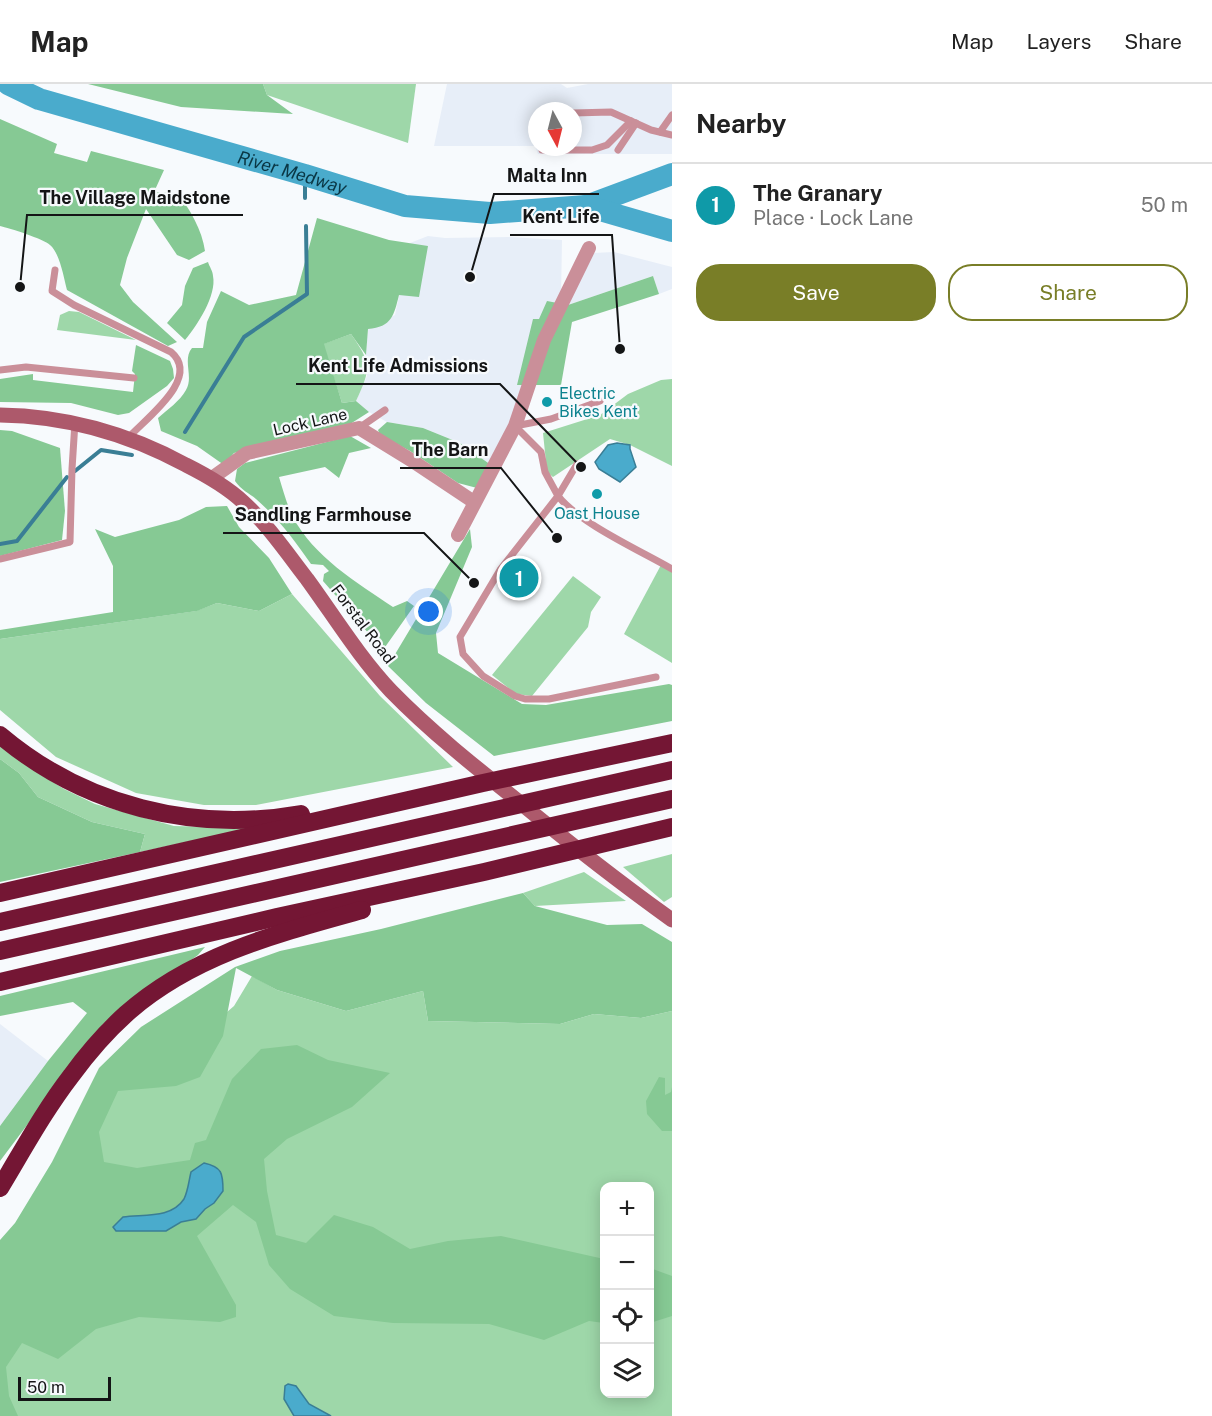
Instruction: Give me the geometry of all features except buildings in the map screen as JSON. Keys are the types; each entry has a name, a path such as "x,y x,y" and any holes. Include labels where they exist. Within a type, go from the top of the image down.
{"highway":[{"path":"0,735 22,753 55,774 105,798 154,812 202,819 243,819 292,815 483,783"},
{"path":"0,892 483,783 672,743"},
{"path":"0,922 672,770"},
{"path":"0,951 672,799"},
{"path":"0,982 672,827"},
{"path":"0,1188 40,1121 70,1077 125,1015 161,987 198,966 262,939 368,909 484,872"}],"street":[{"path":"458,535 515,426 544,340 589,248"},
{"name":"Forstal Road","path":"0,415 75,422 128,438 163,452 212,478 243,502 274,537 390,690 447,743 595,863 672,920"},
{"name":"Lock Lane","path":"212,478 247,453 358,428 474,502"}],"lane":[{"path":"582,113 611,112 672,135"},
{"path":"660,132 672,115"},
{"path":"582,150 592,150 607,145 634,122"},
{"path":"618,150 634,122"},
{"path":"55,270 52,291 74,305 171,352 179,361 181,372 172,392 128,438"},
{"path":"0,370 26,367 134,378"},
{"path":"515,426 551,419 600,401"},
{"path":"358,428 385,410"},
{"path":"0,560 70,542 75,422"},
{"path":"515,426 541,452 545,472 564,503 580,516 672,569"},
{"path":"577,464 558,496 500,570 460,637 464,654 483,676 515,696 525,699 549,699 656,677"}],"shaded area":[{"path":"447,84 561,84 567,88 588,84 672,84 672,154 582,154 582,102 528,102 528,146 434,146"},
{"path":"428,236 562,240 561,298 516,413 491,465 460,443 423,428 387,422 369,412 356,401 367,376 368,329 395,315 410,243"},
{"path":"614,252 672,267 672,289 659,294 653,276 568,305 593,253"},
{"path":"0,1024 48,1061 0,1126"}],"green space":[{"path":"88,84 263,84 267,95 293,114 181,107"},
{"path":"263,84 416,84 408,143 267,95"},
{"path":"0,119 57,144 54,153 87,162 91,151 164,170 154,192 177,193 195,220 205,251 189,260 177,255 146,209 127,258 120,285 133,302 177,342 168,346 67,290 59,260 50,245 0,226"},
{"path":"317,218 389,240 428,246 419,297 399,295 391,319 382,326 368,329 366,355 351,334 324,344 342,403 356,401 369,412 347,426 234,453 224,465 197,446 161,431 158,418 177,402 186,390 189,380 189,353 192,348 203,348 207,322 221,291 249,305 296,295"},
{"path":"208,262 213,274 212,292 200,319 185,340 167,323 182,305 185,286 193,268"},
{"path":"653,276 659,294 572,322 561,385 517,385 533,319 539,319 547,301 568,305"},
{"path":"69,311 79,312 136,340 57,330 60,315"},
{"path":"351,334 363,352 367,373 356,401 342,403 323,344"},
{"path":"136,345 170,361 174,378 167,386 129,413 118,415 71,403 0,402 0,379 33,374 33,380 133,392 135,374 132,371"},
{"path":"672,379 672,466 630,445 610,439 553,477 547,472 543,433 600,415 628,394 661,380"},
{"path":"387,422 423,428 460,443 491,465 477,488 458,483 410,451 380,435 378,430"},
{"path":"0,430 12,431 60,448 65,511 62,540 0,556"},
{"path":"350,436 371,448 349,453 339,478 325,467 279,477 293,517 312,544 324,556 337,568 393,607 407,601 414,606 383,650 323,581 324,574 329,571 323,565 311,564 272,514 235,481 237,469 245,463"},
{"path":"227,506 239,527 269,558 292,594 259,611 217,603 197,611 0,639 0,630 113,612 113,566 95,529 115,537 179,520 206,507"},
{"path":"470,529 472,547 436,633 438,653 522,704 546,705 669,684 672,685 672,721 494,756 426,703 388,666"},
{"path":"661,565 672,571 672,663 624,634"},
{"path":"573,576 601,597 591,612 588,627 532,696 516,694 492,675"},
{"path":"292,594 380,696 453,767 256,805 204,805 136,793 56,757 0,710 0,639 196,611 217,603 259,611"},
{"path":"0,744 35,771 95,804 174,826 251,828 140,852 145,834 92,822 38,797 19,773 0,759"},
{"path":"0,759 19,773 38,797 92,822 145,834 140,852 0,882"},
{"path":"672,854 672,897 664,902 623,867"},
{"path":"584,872 626,901 535,906 523,893"},
{"path":"523,893 535,906 607,925 642,924 672,942 672,1011 641,1018 594,1014 560,1024 428,1021 423,991 346,1011 277,990 236,968 223,1036 200,1077 176,1086 118,1091 99,1132 104,1162 137,1168 190,1160 195,1143 206,1140 232,1079 261,1049 297,1045 328,1060 390,1073 352,1107 287,1139 264,1159 267,1191 276,1235 306,1243 334,1215 373,1227 410,1249 448,1241 501,1236 600,1258 600,1322 589,1321 544,1340 489,1324 393,1323 334,1316 290,1289 269,1265 256,1222 233,1205 197,1236 236,1305 236,1317 220,1322 139,1317 96,1329 58,1359 22,1343 6,1367 9,1396 18,1416 0,1416 0,1240 15,1223 52,1162 99,1068 141,1027 235,967 280,951 381,929"},
{"path":"205,947 198,955 103,1024 0,1161 0,1126 87,1013 73,1002 0,1016 0,996"},
{"path":"252,976 277,990 346,1011 423,991 428,1021 560,1024 594,1014 641,1018 672,1011 672,1416 0,1416 0,1288 115,1073 213,1024 234,1006"},
{"path":"659,1077 665,1078 665,1095 671,1092 672,1087 672,1131 662,1131 647,1114 646,1101"},
{"path":"654,1269 672,1276 672,1316 654,1322"}],"water":[{"path":"617,443 630,445 636,467 620,482 599,469 595,462 608,445"},
{"path":"204,1163 218,1169 223,1180 223,1191 214,1203 196,1219 181,1222 166,1231 116,1231 113,1227 123,1217 164,1213 172,1210 184,1199 191,1172"},
{"path":"288,1384 296,1386 309,1404 331,1416 294,1416 284,1399 285,1386"}],"waterway":[{"name":"River Medway","path":"8,84 39,99 405,206 490,213 586,206 672,174"},
{"path":"305,175 305,198"},
{"name":"River Medway","path":"586,206 672,231"},
{"path":"185,432 244,337 307,294 306,226"},
{"path":"75,471 101,450 132,455"},
{"path":"0,544 17,541 67,477"}],"place":[{"name":"Malta Inn","path":"470,277"},
{"name":"The Village Maidstone","path":"20,287"},
{"name":"Kent Life","path":"620,349"},
{"name":"Electric Bikes Kent","path":"547,402"},
{"name":"Kent Life Admissions","path":"581,467"},
{"name":"Oast House","path":"597,494"},
{"name":"The Barn","path":"557,538"},
{"name":"The Granary","path":"519,578"},
{"name":"Sandling Farmhouse","path":"474,583"}]}
